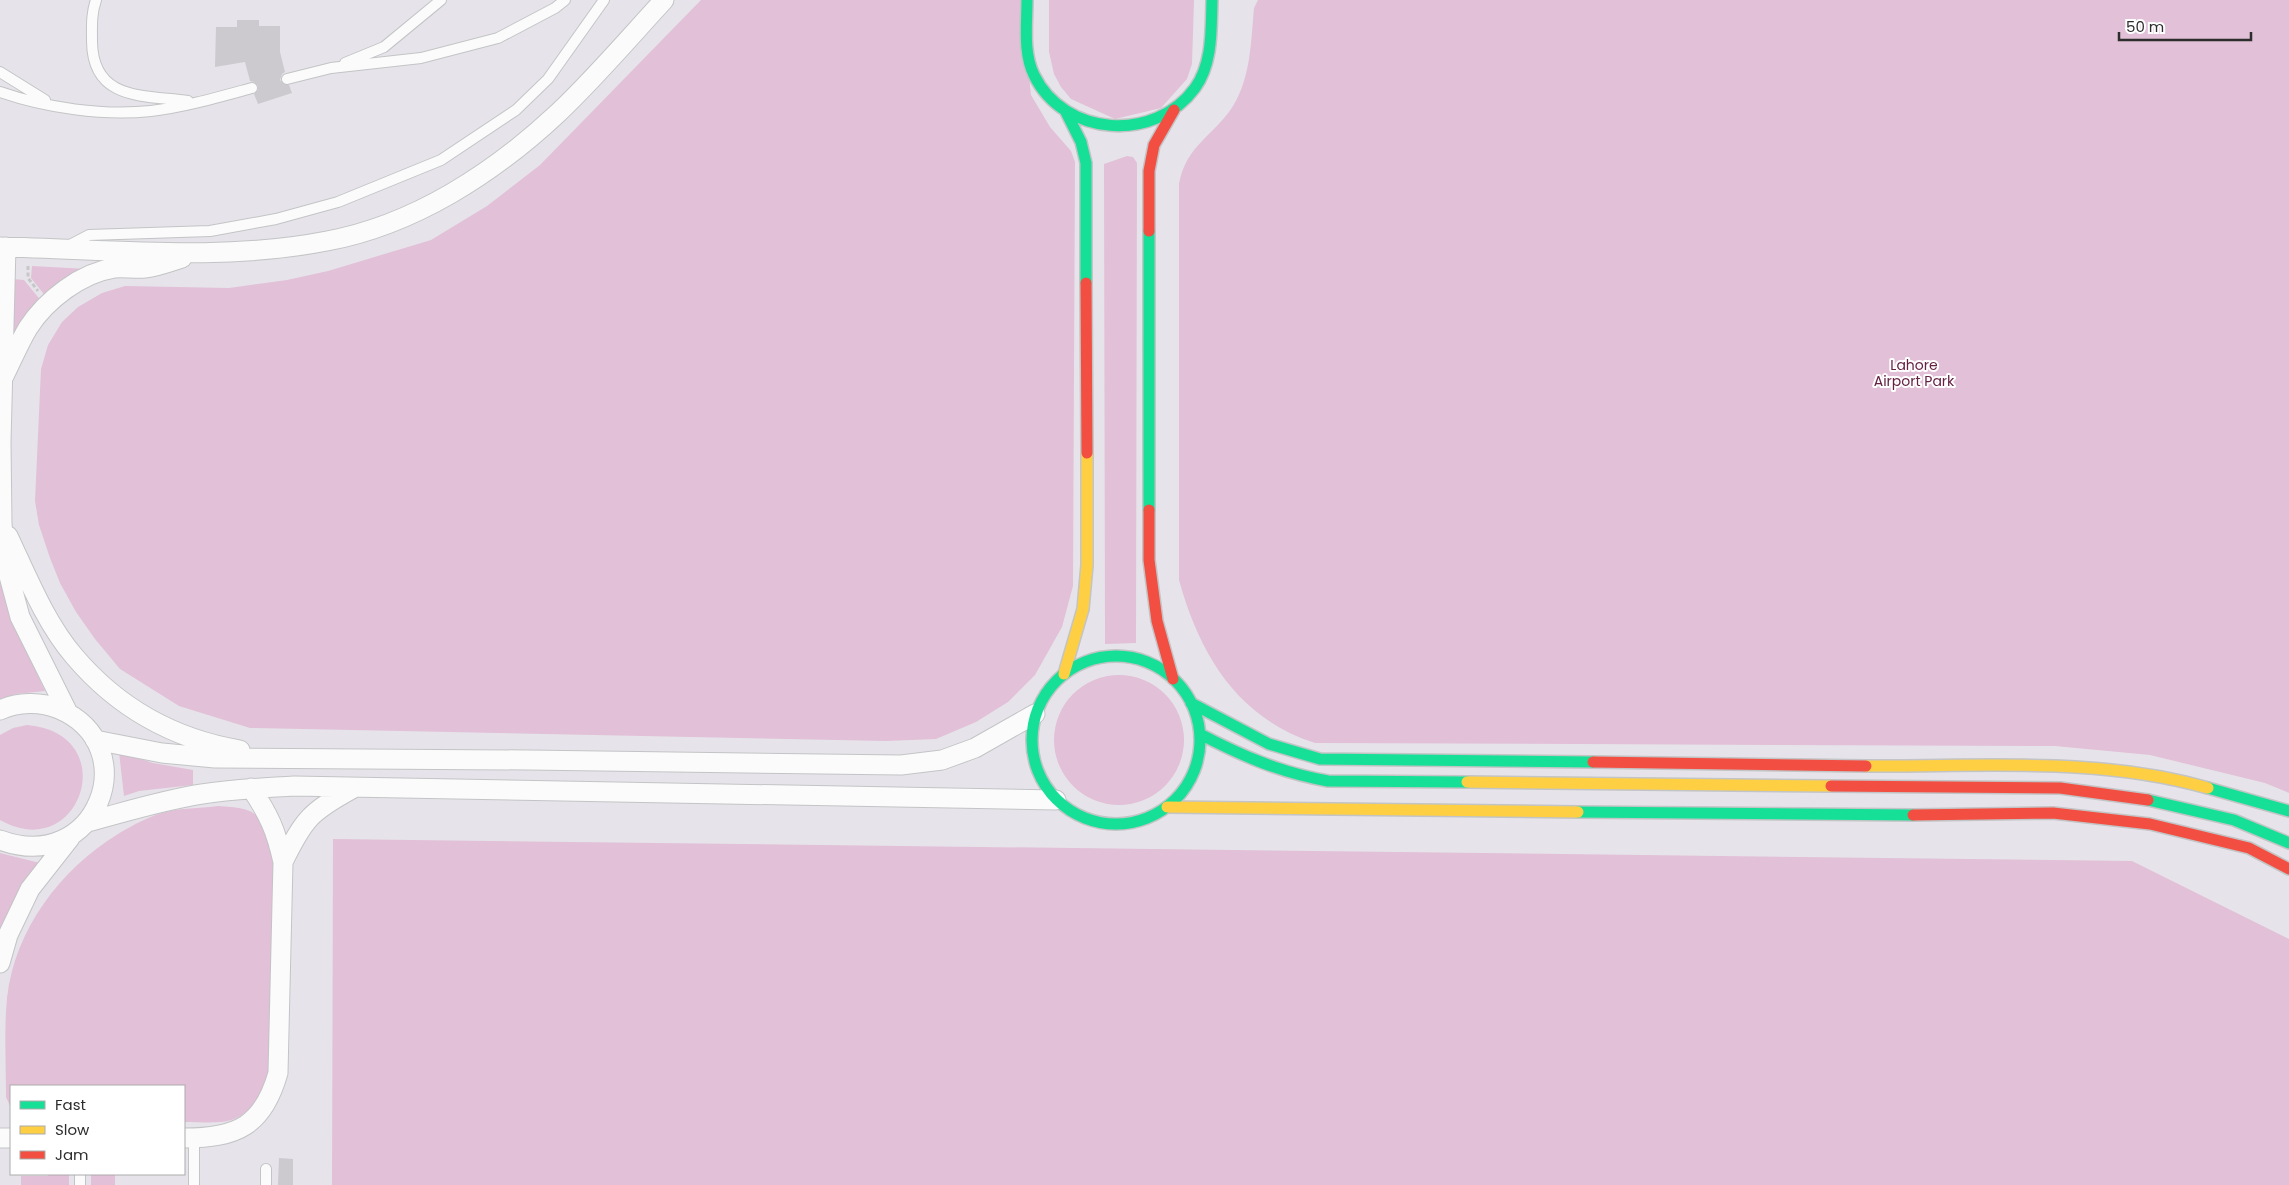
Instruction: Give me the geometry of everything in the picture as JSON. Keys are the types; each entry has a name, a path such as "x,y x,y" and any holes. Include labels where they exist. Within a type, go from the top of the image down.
{"street":[{"path":"68,712 20,617 6,565 2,524 1,383 3,247 202,253 279,249 329,241 394,222 450,195 497,163 558,113 664,0"},
{"path":"1027,0 1026,42 1030,64 1040,85 1050,99 1065,110 1092,123 1124,128 1156,121 1174,110 1191,94 1208,61 1213,1"},
{"path":"1064,674 1083,609 1087,566 1086,163 1081,142 1065,110"},
{"path":"1173,679 1157,621 1149,560 1149,171 1154,146 1174,110"},
{"path":"1,383 28,328 48,304 74,284 102,271 115,268 146,268 202,253"},
{"path":"2,524 50,620 74,655 111,694 143,717 175,733 222,747 294,759"},
{"path":"1108,656 1131,658 1154,665 1173,679 1191,703 1200,734 1199,755 1193,775 1182,792 1167,807 1150,818 1130,823 1110,824 1090,820 1072,812 1056,800 1040,779 1035,766 1031,740 1035,714 1046,692 1064,674 1084,662 1108,656"},
{"path":"0,710 18,704 35,703 52,706 68,712 83,724 95,740 102,756 104,773 102,791 97,807 87,822 72,835 30,889 8,935 0,963"},
{"path":"1191,703 1258,741 1281,751 1320,759 1870,766 2063,766 2172,778 2289,811"},
{"path":"95,740 171,754 215,758 901,765 942,760 975,748 1035,714"},
{"path":"1200,734 1253,762 1302,777 1328,781 2060,788 2126,795 2200,810 2263,830 2289,843"},
{"path":"87,822 163,801 202,794 251,788 294,786 353,789 1056,800"},
{"path":"189,1138 221,1136 240,1129 259,1114 272,1096 278,1073 283,862 277,834 251,788"},
{"path":"283,862 298,832 308,818 323,805 353,789"},
{"path":"1167,807 1874,816 2053,813 2150,824 2248,848 2289,869"},
{"path":"0,840 28,847 44,846 59,842 72,835"}],"lane":[{"path":"96,0 91,22 92,50 100,76 108,84 124,92 197,102"},
{"path":"287,79 331,68 384,47 441,0"},
{"path":"331,68 421,58 498,38 555,8 565,0"},
{"path":"64,249 89,235 210,231 276,219 338,202 441,160 516,110 548,78 604,0"},
{"path":"0,72 52,104"},
{"path":"0,92 98,112 151,111 252,88"},
{"path":"189,1138 194,1185"},
{"path":"266,1169 266,1185"}],"path":[{"path":"28,248 28,278 48,304"}],"green space":[{"path":"701,0 1021,0 1031,95 1050,127 1071,151 1075,162 1073,586 1062,627 1035,675 1008,702 976,722 936,739 886,741 250,728 179,706 120,669 76,612 60,583 39,525 35,501 41,369 48,345 62,322 78,307 102,293 125,286 229,288 287,280 328,271 431,240 487,206 540,165"},
{"path":"1049,0 1194,0 1192,64 1187,79 1161,108 1115,119 1071,99 1061,87 1054,74 1049,52"},
{"name":"Lahore Airport Park","path":"1258,0 2289,0 2289,793 2265,783 2150,755 2055,746 1315,743 1288,732 1264,718 1226,681 1211,658 1198,634 1179,580 1179,184 1183,171 1194,150 1226,116 1239,95 1247,71 1254,8"},
{"path":"1127,156 1133,157 1137,163 1136,643 1105,644 1104,164"},
{"path":"32,266 87,269 47,298 31,278"},
{"path":"13,279 24,280 42,302 13,340"},
{"path":"0,574 16,629 45,691 16,694 0,700"},
{"path":"1119,675 1132,676 1144,680 1165,694 1179,715 1183,727 1183,753 1179,765 1165,786 1144,800 1132,804 1119,805 1106,804 1094,800 1073,786 1059,765 1055,753 1054,740 1055,727 1059,715 1073,694 1094,680 1106,676"},
{"path":"27,725 57,733 75,750 82,771 80,793 70,812 52,826 28,829 0,820 0,735 13,728"},
{"path":"119,752 153,763 193,770 193,785 139,791 124,796"},
{"path":"218,806 246,810 257,816 275,837 271,1085 242,1115 225,1122 185,1122 185,1085 10,1085 10,1106 6,1097 5,1035 7,998 12,973 30,925 60,884 77,865 97,849 130,827 162,813 181,809"},
{"path":"333,839 2132,861 2289,939 2289,1185 332,1185"},
{"path":"0,853 40,863 0,941"},
{"path":"69,1175 69,1185 21,1185 21,1176"},
{"path":"91,1175 115,1175 115,1185 91,1185"}],"building":[{"path":"237,20 259,20 259,26 280,26 280,52 285,72 280,80 285,85 289,85 292,93 258,104 254,94 258,90 258,86 250,81 245,62 215,67 216,27 237,27"},
{"path":"279,1158 293,1159 293,1185 278,1185"}],"traffic: fast":[{"path":"1027,0 1028,57 1034,75 1048,96 1066,111 1088,121 1111,125 1134,124 1157,118 1178,106 1195,88 1201,78 1208,57 1212,0"},
{"path":"1065,110 1081,142 1086,163 1086,283"},
{"path":"1149,231 1149,510"},
{"path":"1108,656 1124,656 1156,666 1181,687 1194,708 1200,740 1194,772 1186,787 1169,805 1148,818 1124,824 1108,824 1084,818 1069,810 1046,787 1038,772 1032,748 1032,732 1038,708 1046,693 1069,670 1084,662 1108,656"},
{"path":"1191,703 1269,744 1320,759 1593,762"},
{"path":"1200,734 1262,763 1311,778 1328,781 1467,782"},
{"path":"2208,788 2289,811"},
{"path":"2148,800 2234,820 2289,843"},
{"path":"1578,812 1913,815"}],"traffic: slow":[{"path":"1064,674 1083,609 1087,565 1087,453"},
{"path":"1866,766 2038,765 2081,767 2124,771 2208,788"},
{"path":"1467,782 1831,786"},
{"path":"1167,807 1578,812"}],"traffic: jam":[{"path":"1149,231 1149,171 1154,145 1174,110"},
{"path":"1086,283 1087,453"},
{"path":"1149,510 1149,560 1157,621 1173,679"},
{"path":"1593,762 1866,766"},
{"path":"1831,786 2060,788 2148,800"},
{"path":"1913,815 2053,813 2150,824 2249,848 2289,869"}]}
